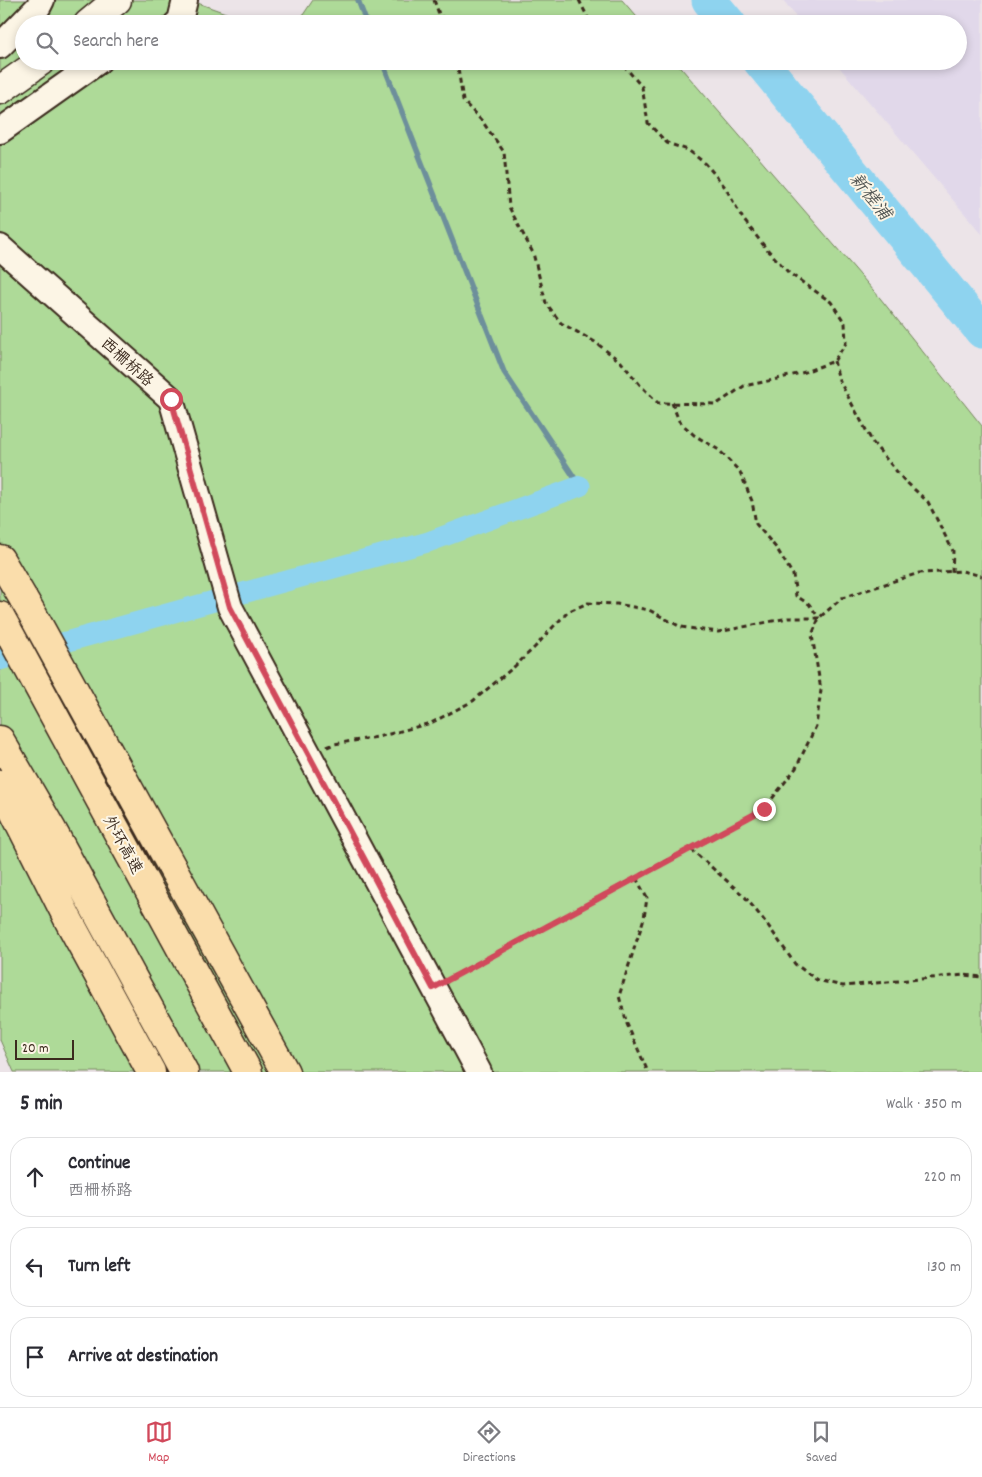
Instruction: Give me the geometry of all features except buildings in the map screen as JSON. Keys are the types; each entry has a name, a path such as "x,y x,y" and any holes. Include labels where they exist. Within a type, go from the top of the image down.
{"highway":[{"path":"0,559 33,615 285,1072"},
{"name":"外环高速","path":"2,619 248,1072"},
{"path":"0,740 51,828 184,1072"},
{"path":"0,784 69,921 151,1072"}],"street":[{"path":"30,15 42,0"},
{"path":"181,15 185,0"},
{"path":"0,46 15,31"},
{"path":"0,90 28,70"},
{"path":"0,131 86,70"},
{"name":"西栅桥路","path":"0,247 171,399 227,596 308,754 479,1072"}],"path":[{"path":"434,0 440,15"},
{"path":"579,0 586,15"},
{"path":"458,70 463,101 482,121 504,152 509,207 533,253 546,303 561,323 595,342 621,362 658,403 717,404 744,386 797,374 834,361 846,343 845,323 831,302 789,273 743,219 725,187 706,164 688,150 667,143 648,123 642,87 628,70"},
{"path":"834,361 839,380 873,443 903,479 928,502 953,551 952,572"},
{"path":"672,403 679,420 694,436 719,450 740,472 752,501 756,524 777,549 793,575 796,596 809,604 819,618"},
{"path":"433,988 764,809 796,768 816,726 821,690 812,635 819,618 842,598 918,573 962,571 982,576"},
{"path":"308,754 334,744 400,732 431,723 473,701 515,666 569,612 588,603 617,604 649,610 681,627 718,632 788,618 819,618"},
{"path":"691,849 745,897 795,964 817,980 843,986 964,975 982,977"},
{"path":"636,878 647,898 644,918 619,996 627,1024 648,1072"}],"shaded area":[{"path":"783,0 982,0 982,234 842,70 967,70 967,15 795,15"}],"green space":[{"path":"0,0 189,0 232,15 15,15 15,70 683,70 880,298 982,426 982,1072 14,1072 0,1040"},
{"path":"313,0 622,0 635,15 303,15"}],"waterway":[{"path":"358,0 364,15"},
{"name":"新槎浦","path":"709,0 722,15"},
{"path":"386,70 504,372 580,486"},
{"name":"新槎浦","path":"767,70 982,331"},
{"path":"0,660 428,542 580,486"}],"route":[{"path":"171,399 230,607 433,988 764,809"}]}
